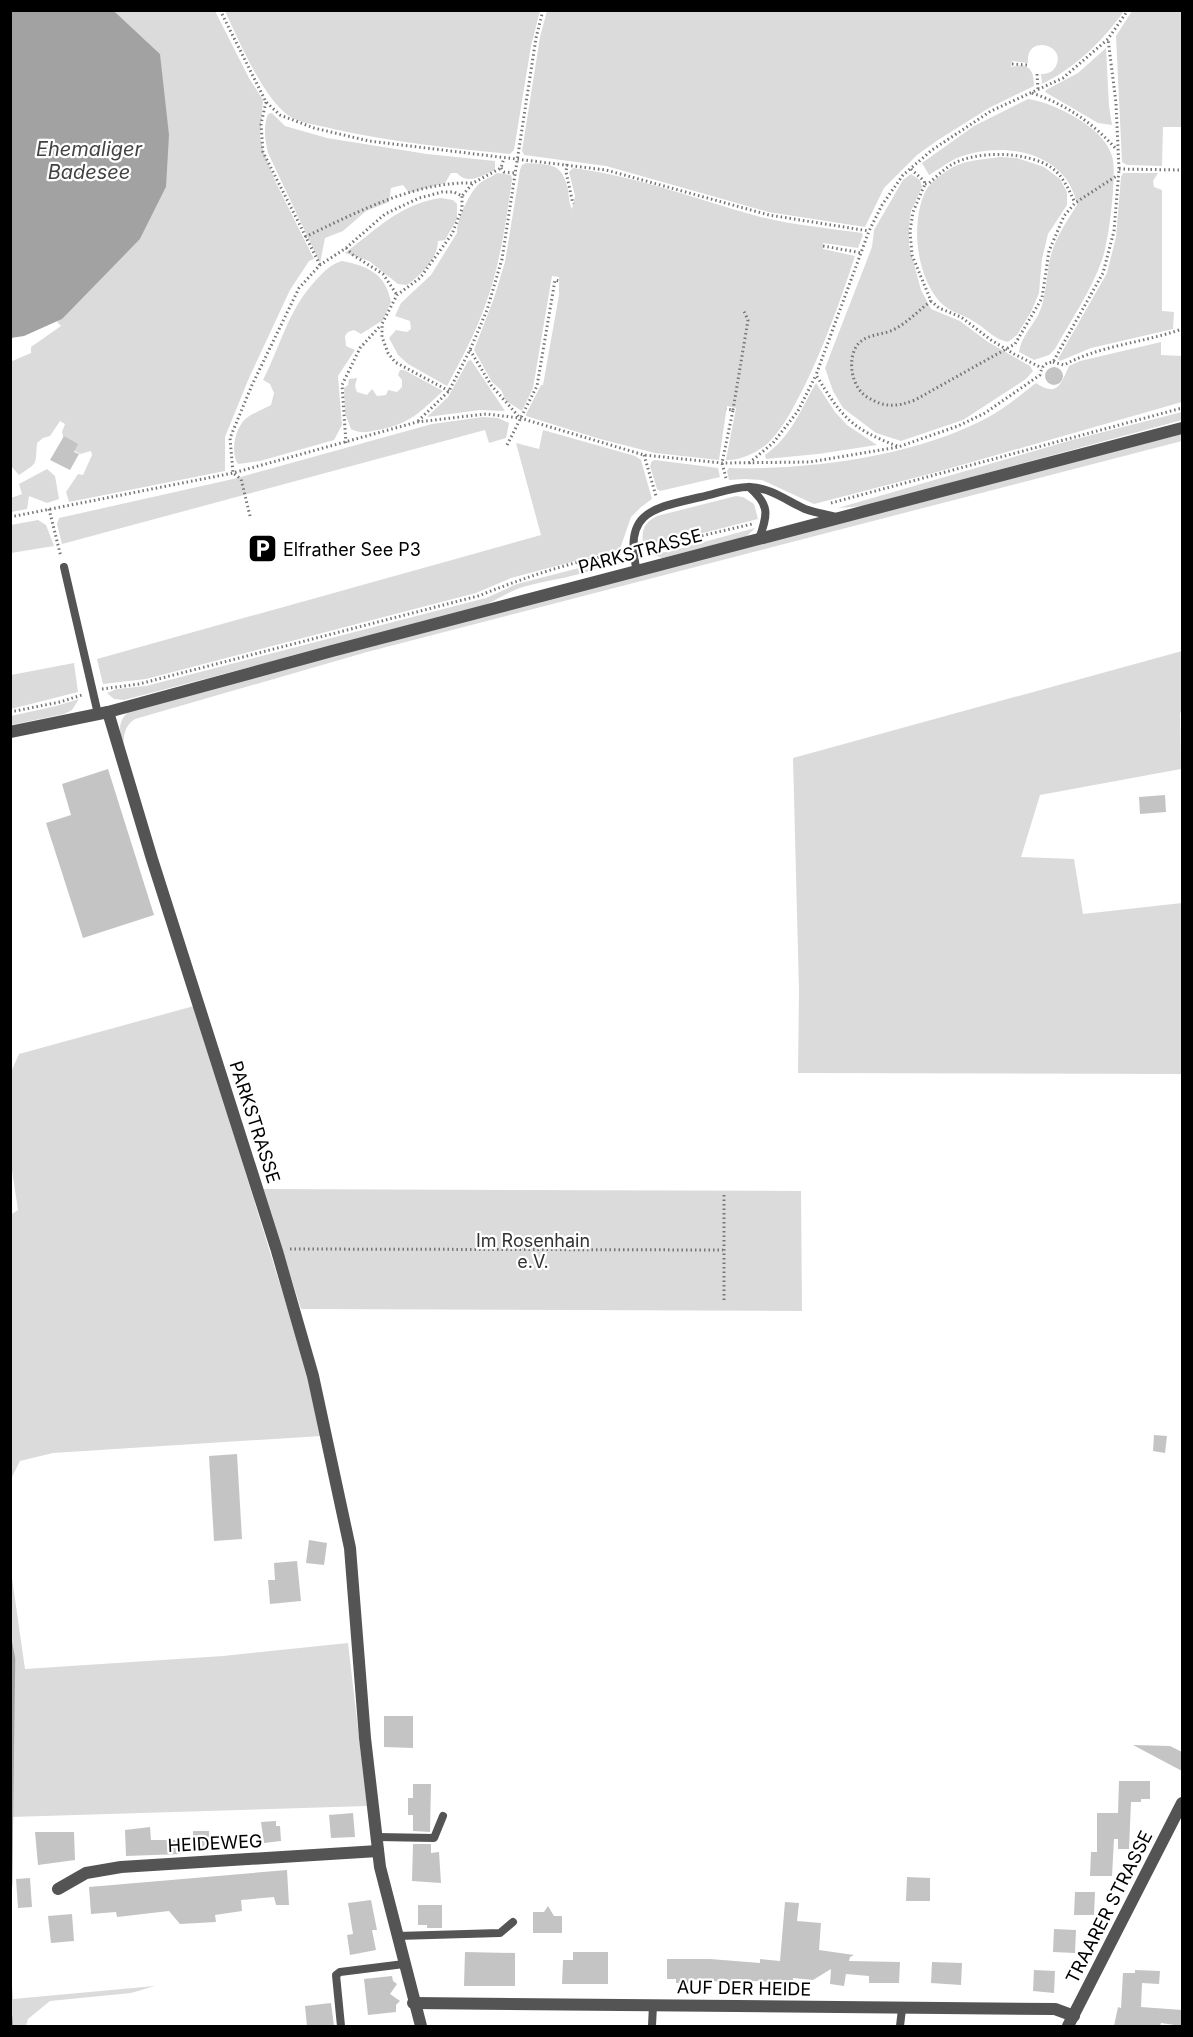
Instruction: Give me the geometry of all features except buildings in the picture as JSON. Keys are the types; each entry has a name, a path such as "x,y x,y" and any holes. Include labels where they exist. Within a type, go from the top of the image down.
{"street":[{"name":"PARKSTRASSE","path":"10,732 103,713 1182,428"},
{"name":"PARKSTRASSE","path":"103,713 277,1251 313,1376 350,1548 365,1738 377,1837"},
{"name":"TRAARER STRASSE","path":"1071,2021 1182,1803"},
{"path":"377,1837 397,1936 413,2003 421,2026"},
{"name":"HEIDEWEG","path":"58,1889 86,1873 121,1867 378,1851"},
{"name":"AUF DER HEIDE","path":"413,2003 1055,2009 1071,2021"}],"lane":[{"path":"749,487 761,497 766,510 759,539"},
{"path":"637,571 632,551 635,531 644,516 659,507 749,487 767,490 807,510 840,518"},
{"path":"64,567 93,691 103,713"},
{"path":"377,1837 434,1838 443,1816"},
{"path":"397,1936 500,1933 513,1922"},
{"path":"341,2026 336,1975 340,1972 404,1964"},
{"path":"652,2026 653,2005"},
{"path":"900,2026 902,2009"}],"path":[{"path":"220,10 266,102 280,115 314,128 369,141 606,170 769,216 869,231"},
{"path":"417,422 449,391 487,310 502,259 536,38 543,10"},
{"path":"749,463 773,443 798,411 816,375 869,231 882,205 903,176 932,150 991,111 1063,78 1108,39 1128,10"},
{"path":"1053,362 1103,273 1114,231 1119,169 1116,103 1108,39"},
{"path":"1012,64 1028,65"},
{"path":"1037,74 1038,89"},
{"path":"1030,93 1072,110 1096,127 1118,151"},
{"path":"266,102 261,124 263,152 320,265"},
{"path":"1042,368 1005,349 961,318 931,302 912,255 910,231 913,212 925,184 952,164 994,154 1016,155 1051,167 1062,178 1076,202"},
{"path":"346,443 342,385 360,348 382,324 398,295 420,278 452,234 462,209 462,196 472,183 501,168 504,158"},
{"path":"567,164 566,172 573,204"},
{"path":"501,168 504,172 515,173"},
{"path":"911,169 925,184"},
{"path":"1119,169 1182,170"},
{"path":"931,302 902,325 861,341 855,349 852,373 854,384 861,393 881,404 898,406 915,400 1015,344 1042,298 1049,251 1064,216 1076,202 1118,175"},
{"path":"305,237 353,214 400,196 455,183 472,183"},
{"path":"250,516 241,480 233,473 230,438 299,288 320,265 346,248 385,214 419,198 442,192 454,192 462,196"},
{"path":"823,246 862,253"},
{"path":"346,248 383,274 398,295"},
{"path":"507,445 537,387 555,280 559,281"},
{"path":"722,463 748,320 743,309"},
{"path":"382,324 382,337 388,353 395,362 449,391"},
{"path":"10,517 233,473 417,422 486,414 520,418 644,455 722,463 810,462 898,447 958,426 985,412 1040,375 1047,363 1064,365 1078,357 1182,329"},
{"path":"470,350 491,385 520,418"},
{"path":"816,375 844,417 868,435 898,447"},
{"path":"807,510 1182,408"},
{"path":"726,409 733,410"},
{"path":"644,455 659,507"},
{"path":"49,509 64,567"},
{"path":"10,712 60,702 93,691 139,684 478,596 515,581 607,555 765,521"},
{"path":"724,1195 724,1303"},
{"path":"277,1251 282,1249 723,1250"}],"green space":[{"path":"547,10 1124,11 1088,53 1066,70 1042,84 1041,74 1053,70 1058,58 1056,52 1051,48 1038,45 1033,48 1029,54 1028,63 1012,61 1011,67 1022,66 1029,69 1033,76 1034,86 989,108 917,155 884,188 865,227 768,212 606,166 524,155 522,151 540,37"},
{"path":"114,11 215,11 249,78 263,100 260,137 264,153 276,183 314,259 309,261 290,290 249,378 225,437 225,471 69,502 66,492 78,474 83,475 92,455 91,451 80,454 66,446 62,432 65,424 60,421 50,436 37,443 36,459 33,465 19,475 11,466 10,362 31,353 31,347 61,326 57,322 140,239 166,187 160,54"},
{"path":"225,11 540,11 531,46 514,150 510,154 399,141 355,134 294,119 279,107 261,82"},
{"path":"1132,11 1182,11 1182,127 1163,127 1162,166 1127,165 1122,162 1116,36"},
{"path":"1106,48 1112,125 1098,123 1045,92 1078,73"},
{"path":"1028,99 1066,112 1092,129 1109,149 1114,169 1113,195 1105,251 1097,272 1055,349 1049,355 1034,360 1019,352 1022,341 1042,304 1053,248 1077,205 1071,187 1060,172 1047,162 1030,154 1012,151 993,150 957,158 929,175 922,163 974,126"},
{"path":"272,113 285,126 327,138 427,154 495,161 495,170 471,179 451,173 445,183 409,193 403,185 391,188 389,202 366,211 343,231 325,238 320,263 268,153 265,124 268,114"},
{"path":"1000,157 1017,158 1044,167 1060,179 1067,192 1067,205 1048,234 1042,259 1039,293 1017,335 1008,342 941,303 926,279 918,249 917,233 921,203 926,190 935,180 960,164"},
{"path":"526,163 549,165 559,170 568,190 572,209 575,196 569,172 573,168 620,176 770,219 862,233 858,248 823,243 823,249 855,256 832,321 798,399 786,421 767,444 744,457 726,460 736,408 727,406 719,460 655,453 526,416 543,385 559,295 559,277 552,276 533,388 522,411 506,401 474,350 505,262 520,170"},
{"path":"497,173 511,175 512,179 499,260 481,316 447,386 408,364 398,355 389,338 396,330 407,332 411,329 410,321 395,316 401,303 431,275 457,233 461,214 476,187"},
{"path":"1123,173 1158,173 1153,181 1154,187 1162,190 1162,311 1174,312 1173,329 1091,348 1060,361 1058,359 1107,273 1116,237"},
{"path":"911,174 920,180 922,187 911,211 909,246 921,290 931,309 960,321 988,342 1030,366 1033,371 1026,379 963,420 901,441 876,433 843,408 833,391 825,368 872,247 874,230 903,180"},
{"path":"441,198 453,200 457,204 457,219 445,240 438,241 435,254 428,266 407,285 398,284 369,261 345,253 401,212 426,201"},
{"path":"342,261 368,269 380,278 389,292 391,302 383,320 361,334 354,330 345,336 346,346 355,350 338,376 342,425 334,440 260,461 238,464 234,449 237,432 247,418 271,405 274,393 270,384 263,380 298,303 330,266"},
{"path":"1161,342 1161,355 1182,356 1182,402 937,472 814,504 762,480 729,480 727,471 729,468 793,467 859,459 924,443 954,433 990,416 1036,383 1054,389 1061,383 1069,366 1080,361"},
{"path":"471,360 505,411 480,410 427,417 448,397 468,361"},
{"path":"400,370 443,391 407,421 367,432 351,429 345,413 344,388 348,385 349,379 357,378 355,386 357,392 367,395 372,389 377,396 386,395 388,390 397,392 402,387 402,380 398,375"},
{"path":"816,383 835,412 847,425 877,445 766,459 765,455 789,431"},
{"path":"1182,412 1182,420 865,506 838,508 1072,440"},
{"path":"483,417 498,418 509,423 506,438 489,443 485,430 62,544 57,524 59,518 233,479 432,424"},
{"path":"543,430 635,456 641,460 652,499 631,517 620,549 511,578 476,593 146,679 103,684 97,659 541,535 516,443 539,449"},
{"path":"1182,434 1182,441 367,652 135,719 124,735 123,748 121,723 130,711"},
{"path":"655,460 718,468 720,477 660,491 657,489 650,466"},
{"path":"47,469 55,476 59,499 47,503 29,496 27,509 11,512 11,498 22,494 19,484"},
{"path":"736,496 743,497 754,504 758,519 660,544 643,542 645,527 657,516"},
{"path":"38,520 46,525 54,546 11,553 11,525"},
{"path":"755,528 746,537 662,558 649,553 667,552"},
{"path":"610,560 578,575 515,590 481,607 124,700 114,699 107,693 117,689 146,686 486,598 517,584"},
{"path":"1182,651 1181,769 1040,795 1021,857 1074,859 1083,914 1182,903 1182,1074 798,1073 799,991 793,758"},
{"path":"74,663 78,692 11,709 11,675"},
{"path":"79,699 72,710 64,714 11,725 11,716"},
{"path":"194,1006 307,1372 321,1436 53,1453 20,1461 11,1479 10,1215 18,1210 10,1157 11,1072 19,1054"},
{"name":"Im Rosenhain e.V.","path":"263,1189 801,1191 802,1311 301,1309"},
{"path":"10,1564 25,1669 223,1656 348,1643 367,1806 11,1817 13,1825 11,1972 13,1999 155,1986 131,1993 50,2001 28,2019 26,2026 10,2026"}],"water":[{"name":"Ehemaliger Badesee","path":"10,11 114,11 160,54 169,135 166,187 140,239 62,319 24,336 11,338"}],"waterway":[{"path":"10,1643 13,1659 10,1886"},
{"path":"10,2016 11,2026"}],"place":[{"name":"Elfrather See P3","path":"262,549"}]}
